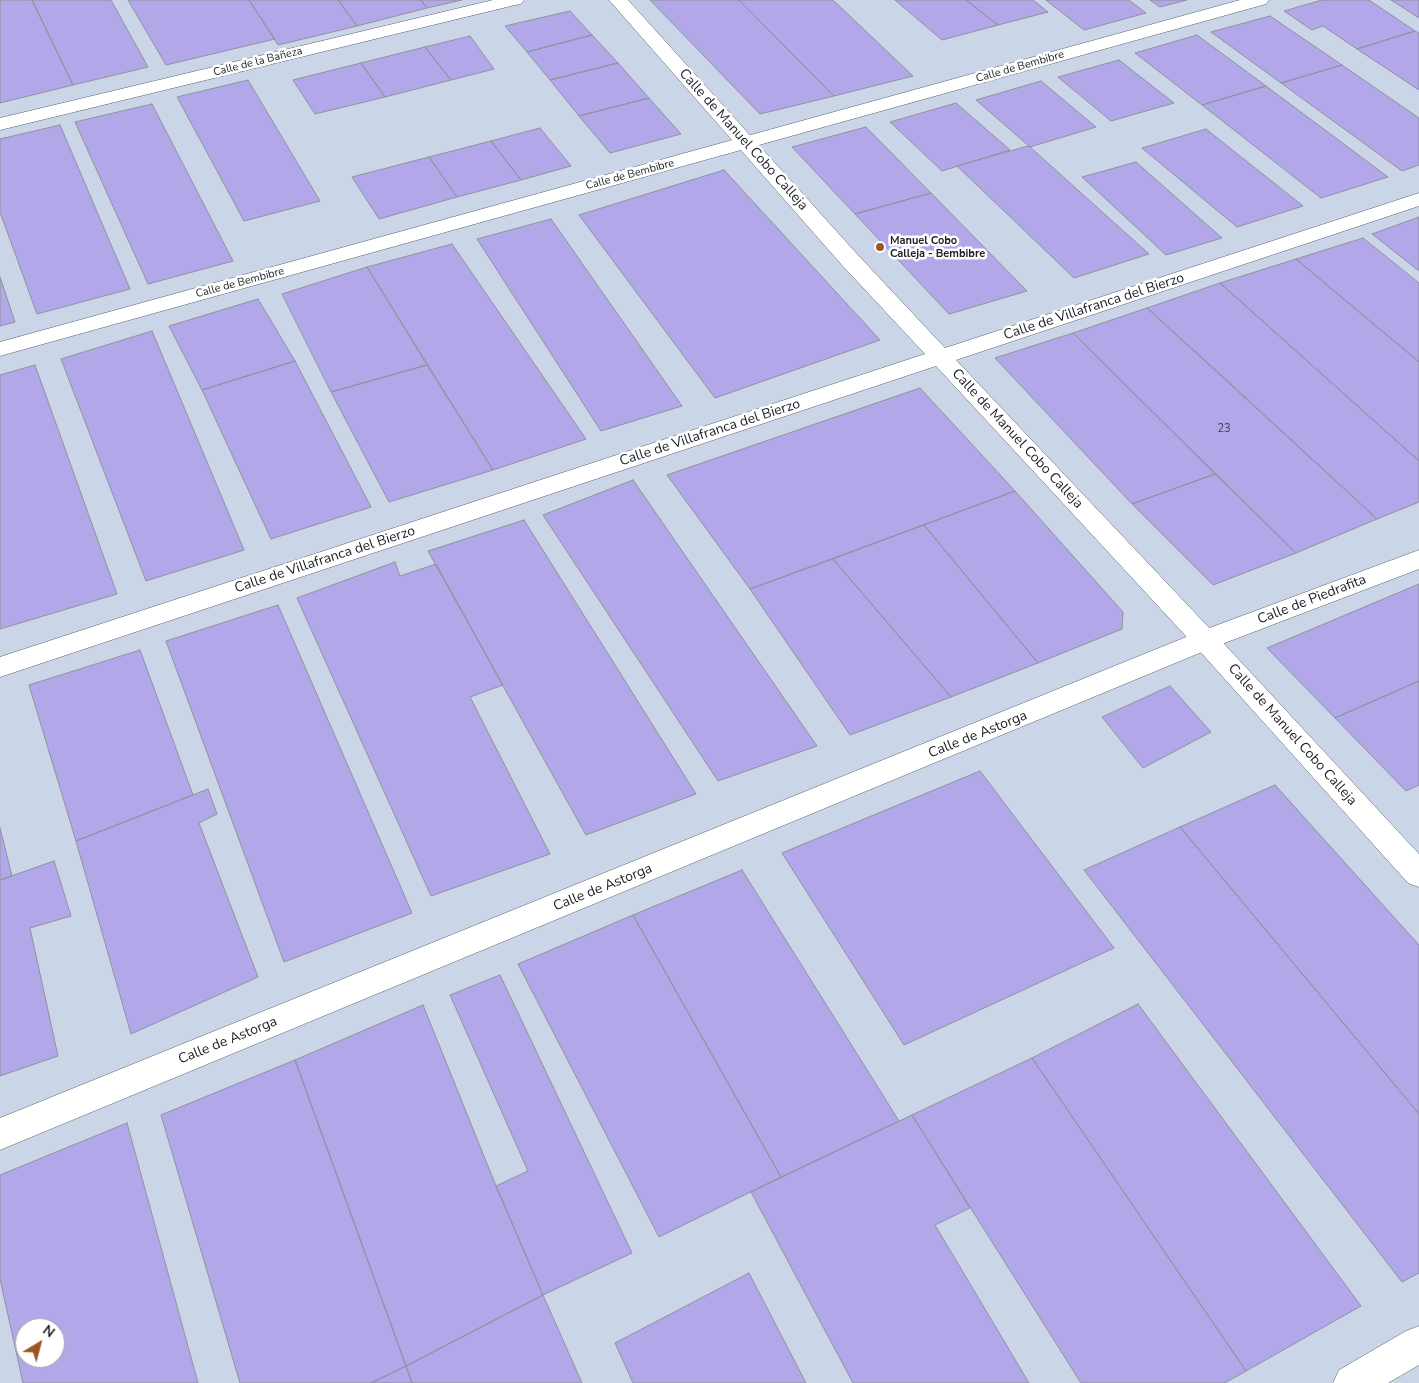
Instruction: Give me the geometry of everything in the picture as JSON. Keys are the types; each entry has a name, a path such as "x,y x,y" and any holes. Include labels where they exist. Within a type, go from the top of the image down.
{"street":[{"name":"Calle de la Bañeza","path":"0,124 515,0"},
{"name":"Calle de Manuel Cobo Calleja","path":"618,0 744,143 1206,640 1419,874"},
{"name":"Calle de Bembibre","path":"0,349 1260,0"},
{"name":"Calle de Villafranca del Bierzo","path":"0,667 1419,199"},
{"name":"Calle de Piedrafita","path":"1206,640 1419,559"},
{"name":"Calle de Astorga","path":"0,1134 1206,640"},
{"path":"1352,1383 1419,1344"}],"shaded area":[{"path":"0,0 1419,0 1419,1383 0,1383"}],"building":[{"path":"0,0 32,0 73,85 0,103"},
{"path":"32,0 111,0 148,67 73,85"},
{"path":"128,0 249,0 275,39 166,65"},
{"path":"249,0 338,0 357,26 278,45"},
{"path":"338,0 421,0 427,8 357,26"},
{"path":"421,0 462,0 427,8"},
{"path":"650,0 739,0 834,96 760,114"},
{"path":"739,0 833,0 913,76 834,96"},
{"path":"895,0 966,0 998,25 942,40"},
{"path":"966,0 1033,0 1048,12 998,25"},
{"path":"1046,0 1129,0 1146,13 1084,30"},
{"path":"1150,0 1187,0 1160,7"},
{"path":"1322,0 1369,0 1415,31 1357,49 1323,26 1312,30 1284,11"},
{"path":"1391,0 1419,0 1419,18"},
{"path":"570,11 592,35 527,52 505,26"},
{"path":"1270,16 1342,65 1281,83 1211,32"},
{"path":"1415,31 1419,33 1419,90 1357,49"},
{"path":"592,35 618,63 550,80 527,52"},
{"path":"1197,35 1266,86 1202,105 1135,53"},
{"path":"470,36 494,69 451,80 425,47"},
{"path":"425,47 451,80 385,97 361,63"},
{"path":"1119,60 1174,103 1111,121 1058,77"},
{"path":"361,63 385,97 315,114 293,80"},
{"path":"618,63 649,98 579,116 550,80"},
{"path":"1342,65 1419,118 1419,165 1402,171 1281,83"},
{"path":"248,80 320,201 244,221 177,97"},
{"path":"1041,81 1096,127 1030,147 976,100"},
{"path":"1266,86 1388,177 1321,198 1202,105"},
{"path":"649,98 681,134 610,153 579,116"},
{"path":"956,103 1010,150 942,171 890,122"},
{"path":"152,104 233,261 148,284 75,122"},
{"path":"60,125 130,289 37,314 0,212 0,139"},
{"path":"866,127 931,193 855,214 792,147"},
{"path":"540,128 571,166 521,180 491,141"},
{"path":"1206,129 1303,206 1237,227 1142,148"},
{"path":"491,141 521,180 457,197 429,157"},
{"path":"1028,146 1149,254 1074,278 957,166"},
{"path":"429,157 457,197 379,219 352,177"},
{"path":"1136,162 1222,238 1166,255 1082,177"},
{"path":"724,170 880,340 715,398 579,215"},
{"path":"931,193 1027,291 949,314 855,214"},
{"path":"1419,217 1419,271 1372,234"},
{"path":"551,219 682,406 601,431 477,239"},
{"path":"1363,238 1419,283 1419,362 1296,259"},
{"path":"452,244 586,439 493,470 367,267"},
{"path":"1296,259 1419,362 1419,461 1220,283"},
{"path":"367,267 427,365 331,392 282,294"},
{"path":"0,277 15,322 0,326"},
{"path":"1220,283 1419,461 1419,502 1377,519 1147,308"},
{"path":"258,299 295,361 202,390 169,326"},
{"path":"1147,308 1377,519 1296,553 1073,333"},
{"path":"152,331 244,550 146,581 61,359"},
{"path":"1073,333 1215,474 1132,504 995,358"},
{"path":"295,361 371,507 271,539 202,390"},
{"path":"35,365 117,594 0,629 0,375"},
{"path":"427,365 493,470 389,502 331,392"},
{"path":"920,388 1015,491 750,589 667,475"},
{"path":"1215,474 1296,553 1213,585 1132,504"},
{"path":"633,480 817,746 718,781 543,515"},
{"path":"1015,491 1123,612 1122,629 1038,663 924,525"},
{"path":"524,520 696,794 586,835 428,551"},
{"path":"924,525 1038,663 951,697 833,559"},
{"path":"833,559 951,697 850,735 750,589"},
{"path":"395,562 400,576 436,564 503,685 470,697 550,854 431,896 297,598"},
{"path":"1419,584 1419,681 1335,718 1267,648"},
{"path":"278,605 412,913 284,962 166,641"},
{"path":"140,650 193,795 76,841 29,685"},
{"path":"1419,681 1419,785 1406,791 1335,718"},
{"path":"1170,686 1211,732 1143,768 1102,717"},
{"path":"980,771 1114,948 904,1045 782,853"},
{"path":"1275,785 1419,945 1419,1114 1180,827"},
{"path":"208,789 217,814 199,823 258,977 131,1034 76,841"},
{"path":"1180,827 1419,1114 1419,1273 1402,1282 1084,870"},
{"path":"0,828 12,876 0,880"},
{"path":"54,861 71,916 30,928 58,1056 0,1076 0,880"},
{"path":"742,870 899,1121 781,1177 633,915"},
{"path":"633,915 781,1177 659,1237 518,964"},
{"path":"500,975 632,1253 543,1295 496,1186 528,1171 450,995"},
{"path":"1138,1004 1361,1306 1246,1371 1032,1058"},
{"path":"423,1005 496,1186 543,1295 406,1366 295,1060"},
{"path":"1032,1058 1246,1371 1225,1383 1081,1383 912,1115"},
{"path":"295,1060 406,1366 371,1383 240,1383 161,1115"},
{"path":"912,1115 970,1208 935,1225 1029,1383 853,1383 751,1192"},
{"path":"127,1123 198,1383 23,1383 20,1368 65,1368 65,1318 15,1318 15,1347 0,1279 0,1175"},
{"path":"749,1273 806,1383 633,1383 615,1343"},
{"path":"543,1295 582,1383 412,1383 406,1366"},
{"path":"406,1366 412,1383 371,1383"}],"place":[{"name":"Manuel Cobo Calleja - Bembibre","path":"880,247"}]}
